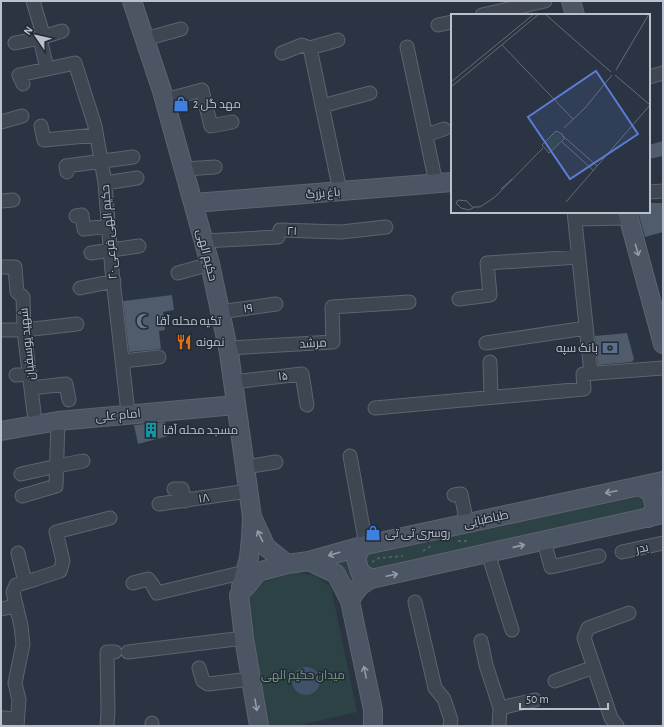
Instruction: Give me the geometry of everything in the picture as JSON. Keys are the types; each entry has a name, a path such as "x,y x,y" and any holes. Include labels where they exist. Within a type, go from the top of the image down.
{"main road":[{"name":"حکیم الهی","path":"132,1 165,100 210,264 228,348 252,517"},
{"path":"571,1 575,14"},
{"name":"باغ بزرگ","path":"194,203 444,183"},
{"path":"627,215 663,344"},
{"path":"1,419 34,413 235,394"},
{"name":"امام علی","path":"1,431 235,394"},
{"name":"طباطبایی","path":"309,561 364,546 663,481"},
{"path":"350,601 356,590 371,579 655,516 656,509 652,494 641,486"},
{"path":"252,517 266,547 287,564"},
{"path":"252,517 249,558 239,596 244,638 259,726"},
{"path":"364,546 356,558 360,572 371,579"},
{"path":"239,596 258,572 287,564 309,561 336,574 350,601 373,710 374,726"}],"street":[{"path":"23,84 20,75 47,69 40,38 42,31 33,1"},
{"path":"486,14 545,1"},
{"path":"438,25 451,22"},
{"path":"145,39 181,29"},
{"path":"15,43 40,38 62,31"},
{"path":"282,53 302,46 310,48 338,40"},
{"path":"407,47 426,135 444,183"},
{"path":"310,48 340,191"},
{"name":"حکیم الهی فرعی ۲۰","path":"47,69 75,63 95,126 105,183 127,404"},
{"path":"650,77 663,73"},
{"path":"165,100 202,90 211,126 232,122"},
{"path":"322,106 370,93"},
{"path":"1,122 22,116"},
{"path":"41,126 44,140 96,135"},
{"path":"426,135 444,129"},
{"path":"67,172 66,166 133,157"},
{"path":"185,169 215,167"},
{"path":"105,183 137,178"},
{"path":"650,192 663,191"},
{"path":"76,216 82,215 84,229 109,226"},
{"path":"591,373 574,216 627,215"},
{"name":"۲۱","path":"204,241 278,237 280,230 341,232 386,227"},
{"path":"90,253 139,246"},
{"path":"458,299 490,295 487,263 579,257"},
{"path":"178,273 210,264"},
{"name":"شهید یوسفیان","path":"1,267 15,268 17,292 23,297 24,330 34,413"},
{"path":"80,288 114,281"},
{"name":"مرشد","path":"228,348 333,342 332,307 409,302"},
{"name":"۱۹","path":"220,312 276,304"},
{"path":"1,330 24,330 77,324"},
{"path":"486,343 586,328"},
{"path":"123,361 159,357"},
{"path":"490,362 491,398"},
{"path":"375,408 584,389 583,374 663,368"},
{"path":"16,375 30,374"},
{"name":"۱۵","path":"235,394 302,374 307,405"},
{"path":"32,388 66,384 68,400"},
{"path":"22,496 56,486 58,421"},
{"path":"350,456 364,546"},
{"path":"21,474 84,461"},
{"path":"245,468 276,462"},
{"path":"174,489 182,489 185,501"},
{"name":"۱۸","path":"159,504 248,491"},
{"path":"454,495 461,494 467,524"},
{"path":"4,718 17,723 19,700 15,683 23,644 21,626 13,592 16,584 60,571 63,561 56,532 110,518"},
{"path":"544,541 551,567 599,556"},
{"name":"بدر","path":"622,552 663,543"},
{"path":"18,553 26,582"},
{"path":"488,553 512,630"},
{"path":"133,583 148,579 157,593 245,572"},
{"path":"415,602 435,688 444,699 451,720 450,726"},
{"path":"1,609 16,606"},
{"path":"617,726 611,718 584,638 588,628 629,613"},
{"path":"107,726 107,652 121,652 244,638"},
{"path":"481,641 486,665 500,708 499,726"},
{"path":"555,681 594,667"},
{"path":"199,668 203,681 208,684 252,679"},
{"path":"500,708 535,700"}],"path":[{"path":"456,541 473,541"},
{"path":"422,552 434,544"},
{"path":"371,579 369,564 379,558 405,556"}],"green space":[{"path":"643,497 650,510 370,573 363,559 367,554"},
{"path":"353,558 356,578 351,582 342,568 329,560"},
{"name":"میدان حکیم الهی","path":"293,572 315,575 331,587 357,712 296,726 266,726 246,606 257,585"}],"water":[{"path":"306,667 316,671 320,681 316,691 306,695 296,691 292,681 296,671"}],"building":[{"path":"663,141 663,156 650,159 650,145"},
{"path":"650,203 663,203 663,232 645,237 638,213 650,213"},
{"name":"تکیه محله آقا","path":"172,295 174,310 163,312 165,330 159,331 161,349 129,352 123,301"},
{"name":"بانک سپه","path":"627,333 634,359 632,362 598,365 595,336"},
{"name":"مسجد محله آقا","path":"165,422 168,436 138,444 134,425"}],"place":[{"name":"مهد گل 2","path":"181,104"},
{"name":"تکیه محله آقا","path":"144,321"},
{"name":"نمونه","path":"184,342"},
{"name":"بانک سپه","path":"610,348"},
{"name":"مسجد محله آقا","path":"151,430"},
{"name":"روسری تی تی","path":"373,533"}]}
